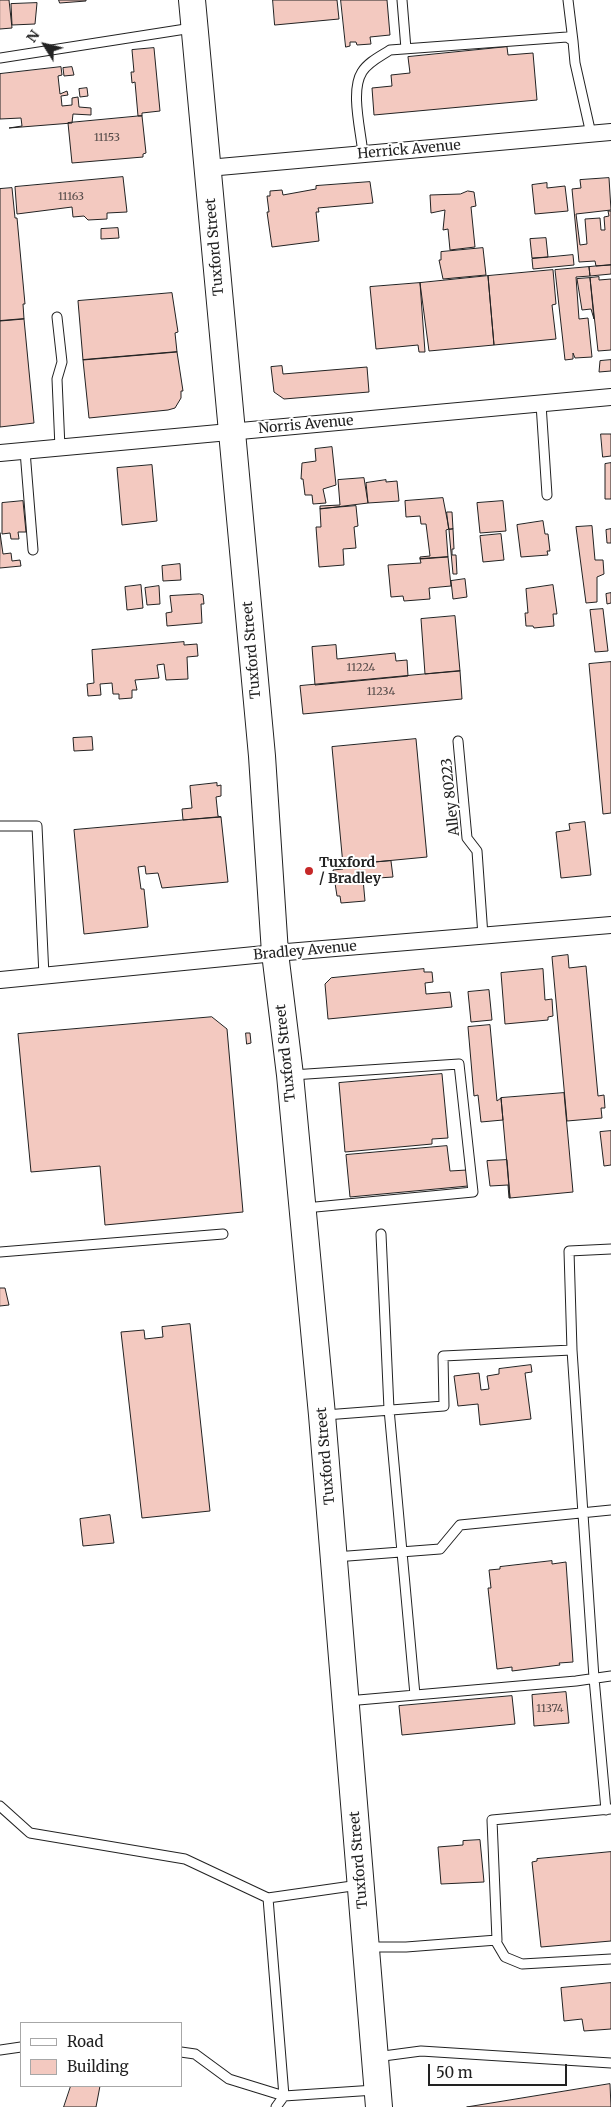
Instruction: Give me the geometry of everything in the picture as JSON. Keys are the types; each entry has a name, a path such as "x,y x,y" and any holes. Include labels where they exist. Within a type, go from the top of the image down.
{"main road":[{"name":"Tuxford Street","path":"192,0 268,826 275,953 290,1075 335,1557 378,2099"}],"street":[{"name":"Herrick Avenue","path":"208,168 611,132"},
{"name":"Norris Avenue","path":"0,453 611,397"},
{"name":"Bradley Avenue","path":"0,980 275,953 611,925"}],"lane":[{"path":"402,0 406,49"},
{"path":"568,0 575,63 591,134"},
{"path":"0,58 194,27"},
{"path":"363,154 356,88 362,72 369,64 390,50 567,37 573,41"},
{"path":"57,316 62,362 57,379 60,448"},
{"path":"541,404 547,494"},
{"path":"25,451 33,550"},
{"name":"Alley 80223","path":"458,741 467,838 477,851 482,936"},
{"path":"0,826 37,826 44,976"},
{"path":"290,1075 459,1064 473,1192 302,1209"},
{"path":"0,1252 223,1234"},
{"path":"381,1234 389,1409 400,1552 415,1695"},
{"path":"495,1940 497,1940 492,1820 609,1810 594,1678 572,1350 569,1251 611,1249"},
{"path":"322,1415 444,1406 443,1356 572,1350"},
{"path":"335,1557 440,1549 460,1525 611,1510"},
{"path":"346,1701 611,1676"},
{"path":"0,1806 30,1834 185,1859 268,1898 361,1884"},
{"path":"268,1898 284,2096 276,2107"},
{"path":"367,1947 406,1947 495,1940"},
{"path":"495,1940 505,1957 522,1964 611,1959"},
{"path":"0,2050 20,2047"},
{"path":"374,2057 421,2051 611,2063"},
{"path":"182,2052 195,2054 229,2079 284,2096 378,2099"}],"building":[{"path":"0,0 9,0 12,28 0,29"},
{"path":"59,0 86,0 86,1 60,3"},
{"path":"273,0 337,0 339,19 275,25"},
{"path":"341,0 387,0 390,35 370,37 371,44 357,45 356,42 350,42 350,46 346,47"},
{"path":"37,3 35,24 12,25 11,4"},
{"path":"507,47 508,55 533,53 537,100 374,115 372,88 392,86 391,75 410,73 408,57"},
{"path":"154,48 160,111 142,113 142,116 138,116 135,82 132,83 131,72 134,72 132,50"},
{"path":"61,67 62,75 58,76 60,94 67,91 68,95 61,96 62,106 72,105 72,98 78,97 79,107 91,108 91,115 73,114 72,123 9,128 22,126 21,118 0,119 0,74"},
{"path":"72,67 74,75 64,76 63,68"},
{"path":"87,88 88,96 80,97 79,89"},
{"path":"142,116 146,153 143,154 143,157 72,163 68,123"},
{"path":"123,177 127,212 107,213 107,219 88,220 84,216 73,217 72,207 17,214 15,187"},
{"path":"609,178 611,210 576,214 580,245 587,244 585,219 600,218 601,230 605,230 604,217 609,216 608,211 611,211 611,265 596,266 595,261 579,262 572,189 581,188 580,180"},
{"path":"370,182 373,203 318,208 319,212 316,212 319,241 272,247 267,212 269,212 267,196 270,196 270,191 282,190 283,195 316,189 316,186"},
{"path":"547,183 547,188 565,186 568,211 535,214 532,185"},
{"path":"12,188 15,218 17,218 25,304 23,304 24,319 0,321 0,189"},
{"path":"468,191 474,192 476,206 471,207 475,247 450,250 448,229 443,230 445,210 431,213 430,195 460,194"},
{"path":"118,228 119,238 101,239 101,229"},
{"path":"546,238 548,257 532,258 530,239"},
{"path":"483,248 486,275 443,279 439,260 441,260 441,252"},
{"path":"573,255 574,265 533,269 532,259"},
{"path":"611,265 611,274 590,276 589,267"},
{"path":"589,267 590,276 576,277 579,319 588,318 592,357 575,358 573,353 573,359 565,360 555,270"},
{"path":"553,270 556,304 552,305 556,339 494,345 488,276"},
{"path":"488,276 494,345 429,351 420,283"},
{"path":"599,277 599,280 611,279 611,350 598,351 590,278"},
{"path":"590,278 594,319 591,309 582,310 577,279"},
{"path":"420,283 425,352 419,352 418,345 376,349 370,287"},
{"path":"172,293 178,332 175,333 177,352 83,360 78,301"},
{"path":"24,319 34,423 0,427 0,321"},
{"path":"177,352 183,391 181,391 181,398 175,408 89,418 83,360"},
{"path":"611,360 611,371 599,372 600,361"},
{"path":"282,366 283,374 367,367 369,392 284,399 274,392 271,367"},
{"path":"601,434 611,434 611,456 603,457"},
{"path":"332,447 336,485 323,489 326,503 313,504 312,495 305,495 303,479 301,479 302,463 316,461 315,449"},
{"path":"611,463 611,499 605,499 605,464"},
{"path":"152,465 157,521 122,525 117,468"},
{"path":"364,478 368,503 320,509 320,506 340,505 338,480"},
{"path":"386,480 386,482 397,481 399,501 368,503 366,483"},
{"path":"443,498 449,529 446,530 448,557 420,559 420,557 430,556 426,524 421,524 420,516 406,517 405,501"},
{"path":"23,501 26,532 18,532 19,539 11,539 10,533 2,534 2,503"},
{"path":"503,501 506,531 480,533 477,503"},
{"path":"356,506 358,526 354,527 356,548 343,549 344,565 319,567 316,527 321,527 320,509"},
{"path":"447,512 452,512 453,529 449,529"},
{"path":"543,521 545,534 548,534 550,551 547,551 548,555 521,557 517,525"},
{"path":"592,526 595,560 603,560 604,574 597,577 597,602 586,603 576,527"},
{"path":"453,529 454,549 452,549 452,555 456,555 457,574 453,574 449,530"},
{"path":"611,529 611,543 607,543 606,530"},
{"path":"0,533 3,554 11,553 12,561 20,560 21,566 0,568"},
{"path":"501,534 504,560 483,562 480,536"},
{"path":"448,557 451,586 429,588 430,599 404,601 403,596 391,597 388,565 421,563 420,559"},
{"path":"180,564 181,580 163,581 162,566"},
{"path":"465,579 467,597 453,599 451,581"},
{"path":"141,585 143,608 127,610 125,587"},
{"path":"553,585 557,614 553,614 554,626 534,628 533,626 526,626 525,613 528,613 526,589"},
{"path":"159,586 160,604 147,605 145,588"},
{"path":"611,593 611,603 607,604 606,594"},
{"path":"203,595 204,604 201,604 202,623 167,626 166,613 172,612 170,596"},
{"path":"603,609 608,651 595,652 590,610"},
{"path":"455,616 460,671 425,674 421,619"},
{"path":"184,642 184,645 197,644 198,656 187,657 188,679 166,680 164,664 157,665 159,678 135,680 137,690 132,690 132,698 119,699 119,694 113,694 112,683 100,684 101,695 88,696 87,684 94,683 92,650"},
{"path":"336,645 337,659 395,653 396,661 407,660 408,676 315,685 312,647"},
{"path":"611,662 611,813 603,814 589,664"},
{"path":"460,671 462,699 303,714 300,686"},
{"path":"92,737 93,750 74,751 73,738"},
{"path":"416,739 427,857 343,865 332,747"},
{"path":"217,783 217,786 221,785 221,796 216,797 218,816 221,817 183,820 182,809 192,808 190,786"},
{"path":"221,817 228,882 162,888 158,873 146,874 145,866 138,867 141,889 144,889 148,927 84,934 74,830"},
{"path":"585,822 591,875 561,878 556,832 570,830 569,824"},
{"path":"391,861 393,877 363,879 365,901 341,903 340,896 337,896 333,870 343,869 343,865"},
{"path":"568,955 569,968 586,966 598,1096 604,1095 605,1108 601,1108 602,1118 567,1121 552,957"},
{"path":"424,969 424,972 432,972 433,982 425,983 426,994 450,992 452,1007 328,1019 325,984 331,978"},
{"path":"543,969 545,1000 552,999 553,1016 548,1017 548,1020 505,1024 501,973"},
{"path":"489,990 492,1020 471,1022 468,992"},
{"path":"212,1017 227,1029 243,1212 105,1225 100,1166 31,1172 18,1034"},
{"path":"490,1025 497,1101 501,1098 503,1120 481,1122 478,1095 474,1096 468,1027"},
{"path":"246,1033 250,1033 251,1043 247,1044"},
{"path":"442,1074 448,1138 432,1139 432,1144 345,1152 339,1083"},
{"path":"564,1093 573,1192 510,1198 501,1098"},
{"path":"611,1131 611,1165 604,1166 600,1132"},
{"path":"447,1146 450,1171 467,1170 468,1186 350,1197 346,1155"},
{"path":"507,1160 510,1198 508,1185 490,1186 487,1161"},
{"path":"0,1288 5,1288 9,1305 0,1306"},
{"path":"190,1324 210,1511 142,1518 121,1332 144,1330 145,1339 163,1337 162,1327"},
{"path":"531,1365 532,1372 525,1373 531,1419 480,1425 478,1404 458,1406 454,1376 479,1373 481,1390 489,1389 487,1376 499,1374 499,1369"},
{"path":"110,1515 114,1543 83,1546 80,1519"},
{"path":"552,1561 552,1564 566,1562 573,1662 512,1671 512,1667 497,1669 488,1588 491,1588 489,1570"},
{"path":"566,1692 569,1723 534,1726 532,1695"},
{"path":"512,1696 515,1724 402,1735 399,1706"},
{"path":"480,1840 484,1882 441,1884 438,1847 463,1845 463,1841"},
{"path":"611,1852 611,1941 541,1947 532,1862 537,1861 537,1859"},
{"path":"611,1983 611,2029 584,2031 582,2019 564,2021 561,1988"},
{"path":"610,2084 611,2107 467,2107"},
{"path":"71,2087 100,2087 96,2107 64,2107"}],"place":[{"name":"Tuxford / Bradley","path":"309,871"}]}
